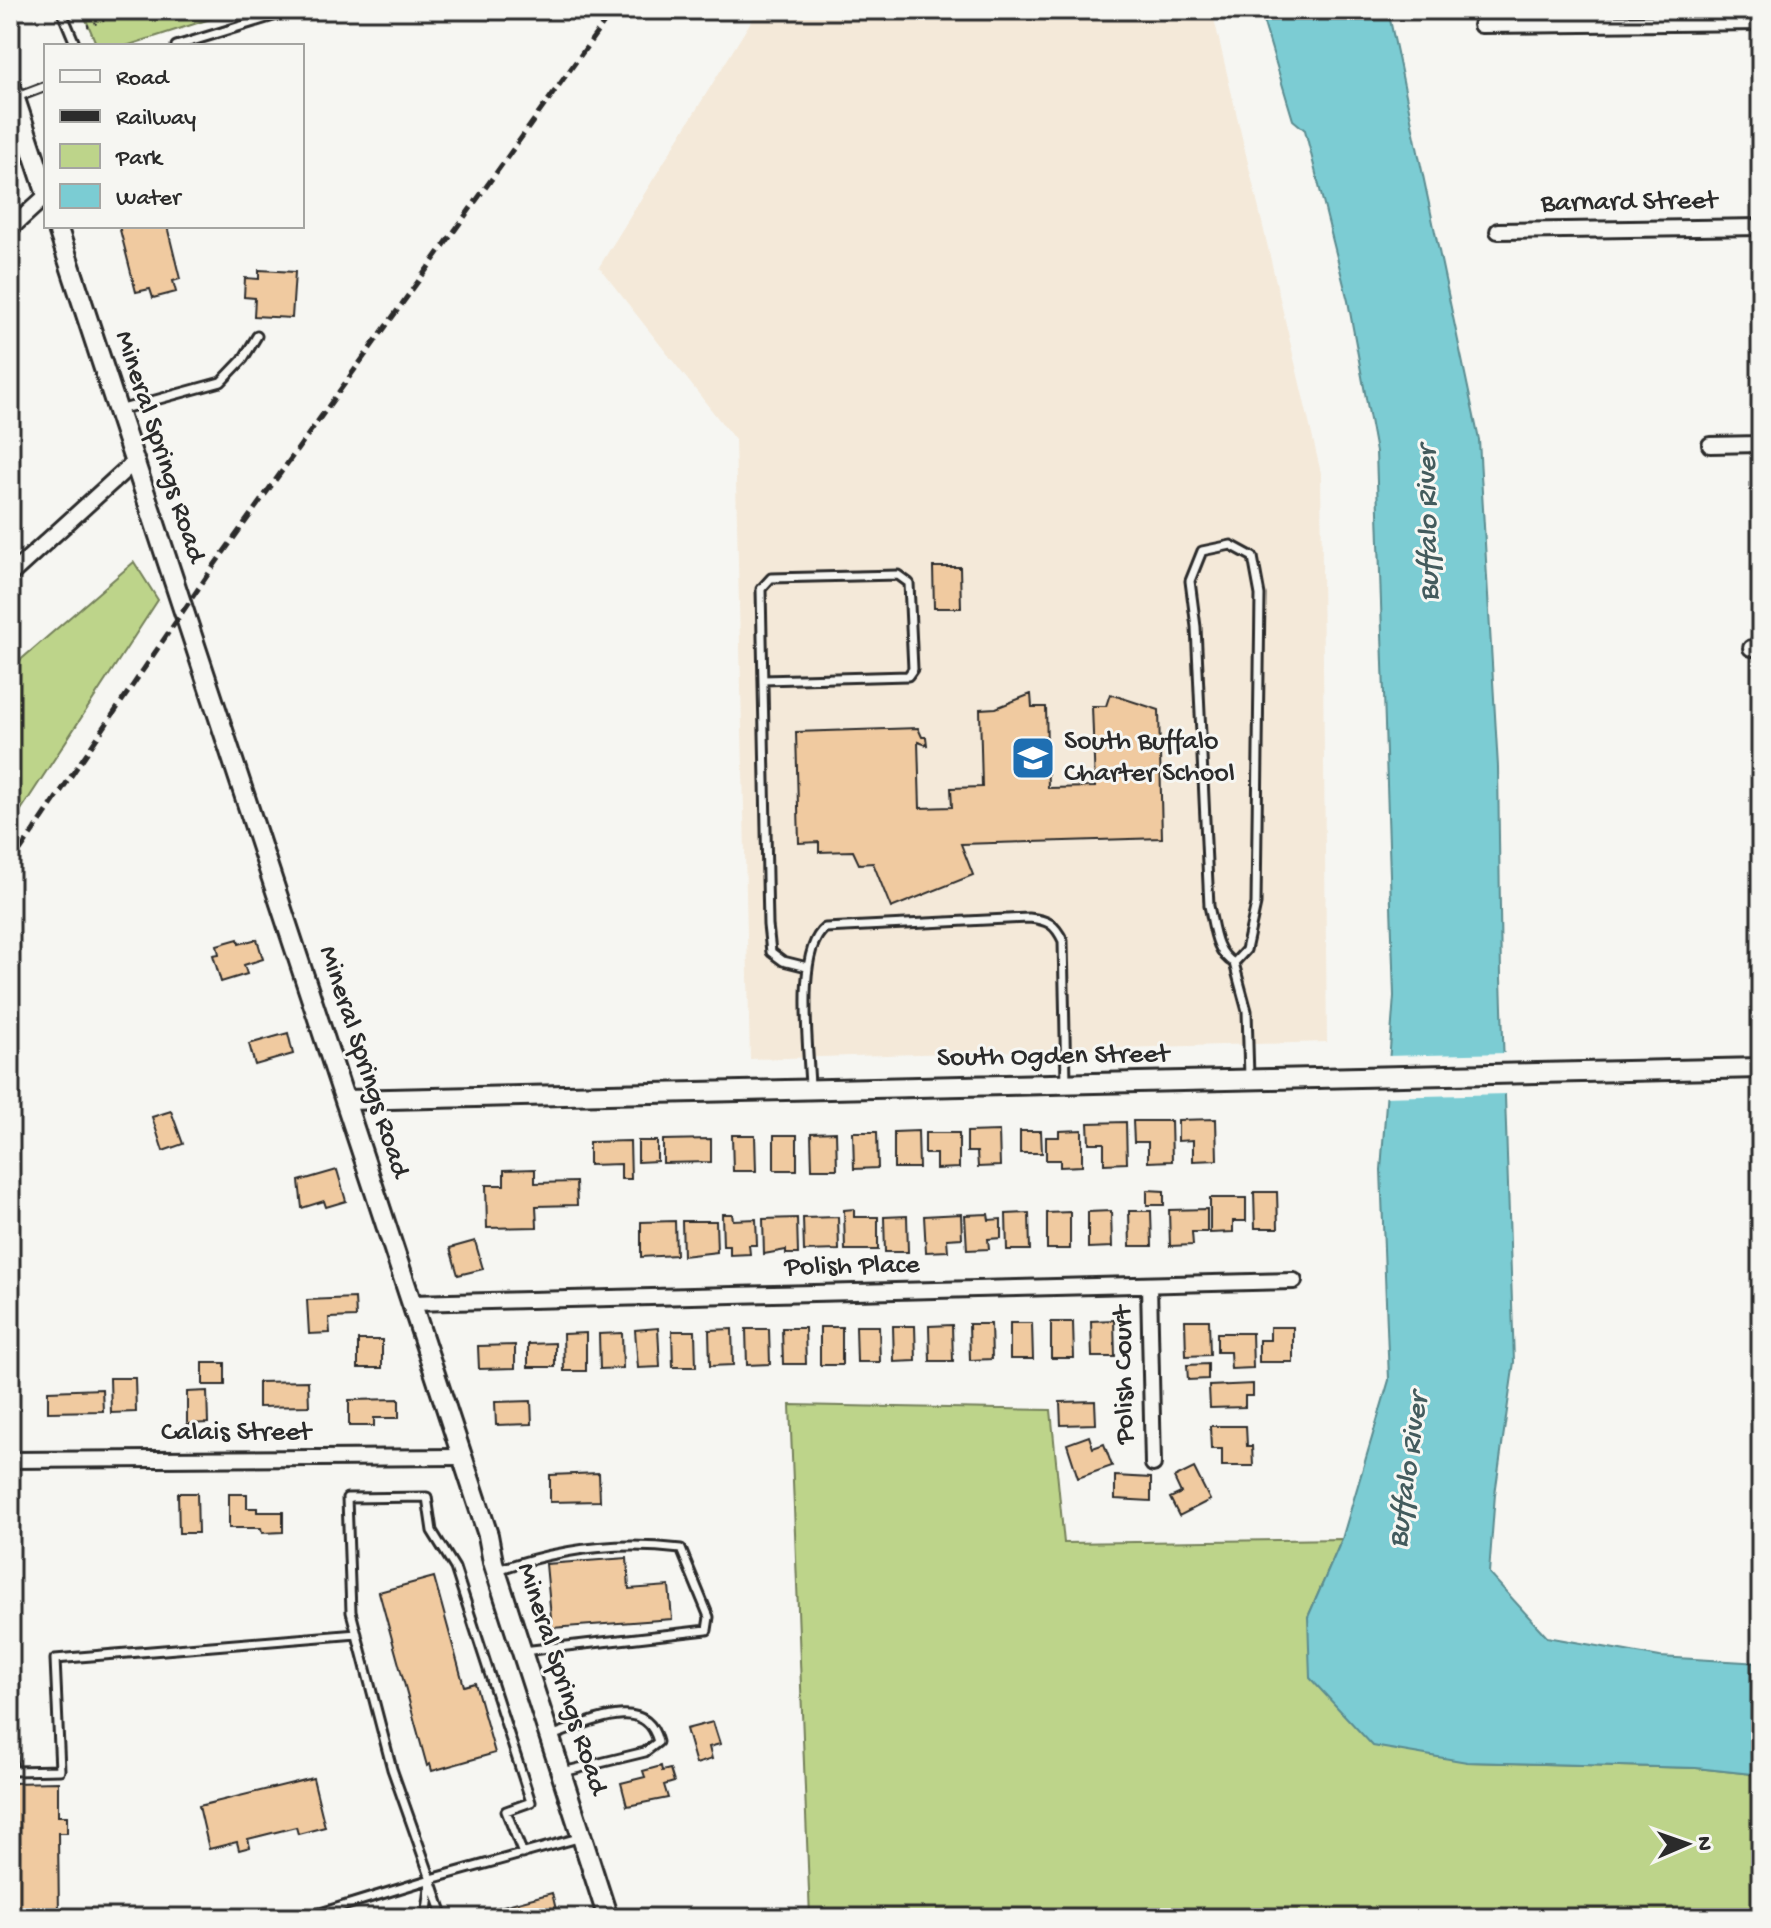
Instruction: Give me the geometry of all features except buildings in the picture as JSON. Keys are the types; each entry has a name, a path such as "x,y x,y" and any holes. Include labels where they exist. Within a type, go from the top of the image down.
{"street":[{"path":"1481,25 1761,22"},
{"path":"12,90 38,144 44,182"},
{"path":"10,229 44,196"},
{"name":"Barnard Street","path":"1498,231 1761,227"},
{"name":"Mineral Springs Road","path":"58,228 346,1100 608,1918"},
{"path":"1710,445 1761,444"},
{"path":"10,575 134,462"},
{"name":"South Ogden Street","path":"346,1100 1761,1068"},
{"name":"Polish Place","path":"412,1303 1294,1281"},
{"name":"Polish Court","path":"1149,1285 1153,1464"},
{"name":"Calais Street","path":"10,1460 462,1457"}],"lane":[{"path":"61,10 75,44"},
{"path":"182,44 293,10"},
{"path":"12,90 44,86"},
{"path":"117,410 221,382 243,359 257,336"},
{"path":"1234,963 1246,950 1256,904 1260,595 1253,557 1231,545 1202,551 1190,581 1196,627 1209,906 1219,948 1225,958 1234,963 1247,1011 1249,1079"},
{"path":"763,680 908,676 913,669 909,583 898,575 771,578 763,583 763,680 771,952 783,961 807,967"},
{"path":"810,1090 807,967 815,936 825,928 1029,918 1045,920 1056,926 1063,941 1066,1084"},
{"path":"444,1918 392,1769 351,1612 347,1498 427,1497 432,1531 455,1568 531,1802 506,1811 523,1854"},
{"path":"496,1571 542,1555 642,1544 681,1549 709,1617 707,1630 522,1651"},
{"path":"10,1722 13,1771 60,1770 55,1659 357,1634"},
{"path":"549,1736 624,1713 638,1714 655,1729 658,1742 645,1752 561,1773"},
{"path":"304,1918 582,1837"},
{"path":"426,1918 431,1879"}],"path":[{"path":"102,10 105,19"},
{"path":"87,26 126,13"}],"shaded area":[{"name":"South Buffalo Charter School","path":"758,10 1212,10 1321,473 1327,1042 750,1059 735,440 599,267"}],"green space":[{"path":"82,10 238,10 132,44 96,44"},
{"path":"134,562 158,600 10,827 10,669"},
{"path":"790,1405 1051,1410 1064,1543 1342,1539 1308,1617 1467,1762 1696,1768 1761,1775 1761,1918 810,1917"}],"water":[{"name":"Buffalo River","path":"1260,10 1388,10 1479,440 1498,767 1501,978 1514,1362 1495,1494 1489,1573 1547,1637 1660,1657 1761,1663 1761,1775 1696,1768 1467,1762 1373,1746 1310,1678 1308,1617 1342,1539 1389,1380 1381,1170 1394,996 1376,452 1348,301 1305,130 1293,120"}],"pier":[{"path":"1506,1053 1507,1094 1382,1097 1386,1056"}],"railway":[{"path":"10,866 213,567 613,10"}],"place":[{"name":"South Buffalo Charter School","path":"1033,758"}]}
